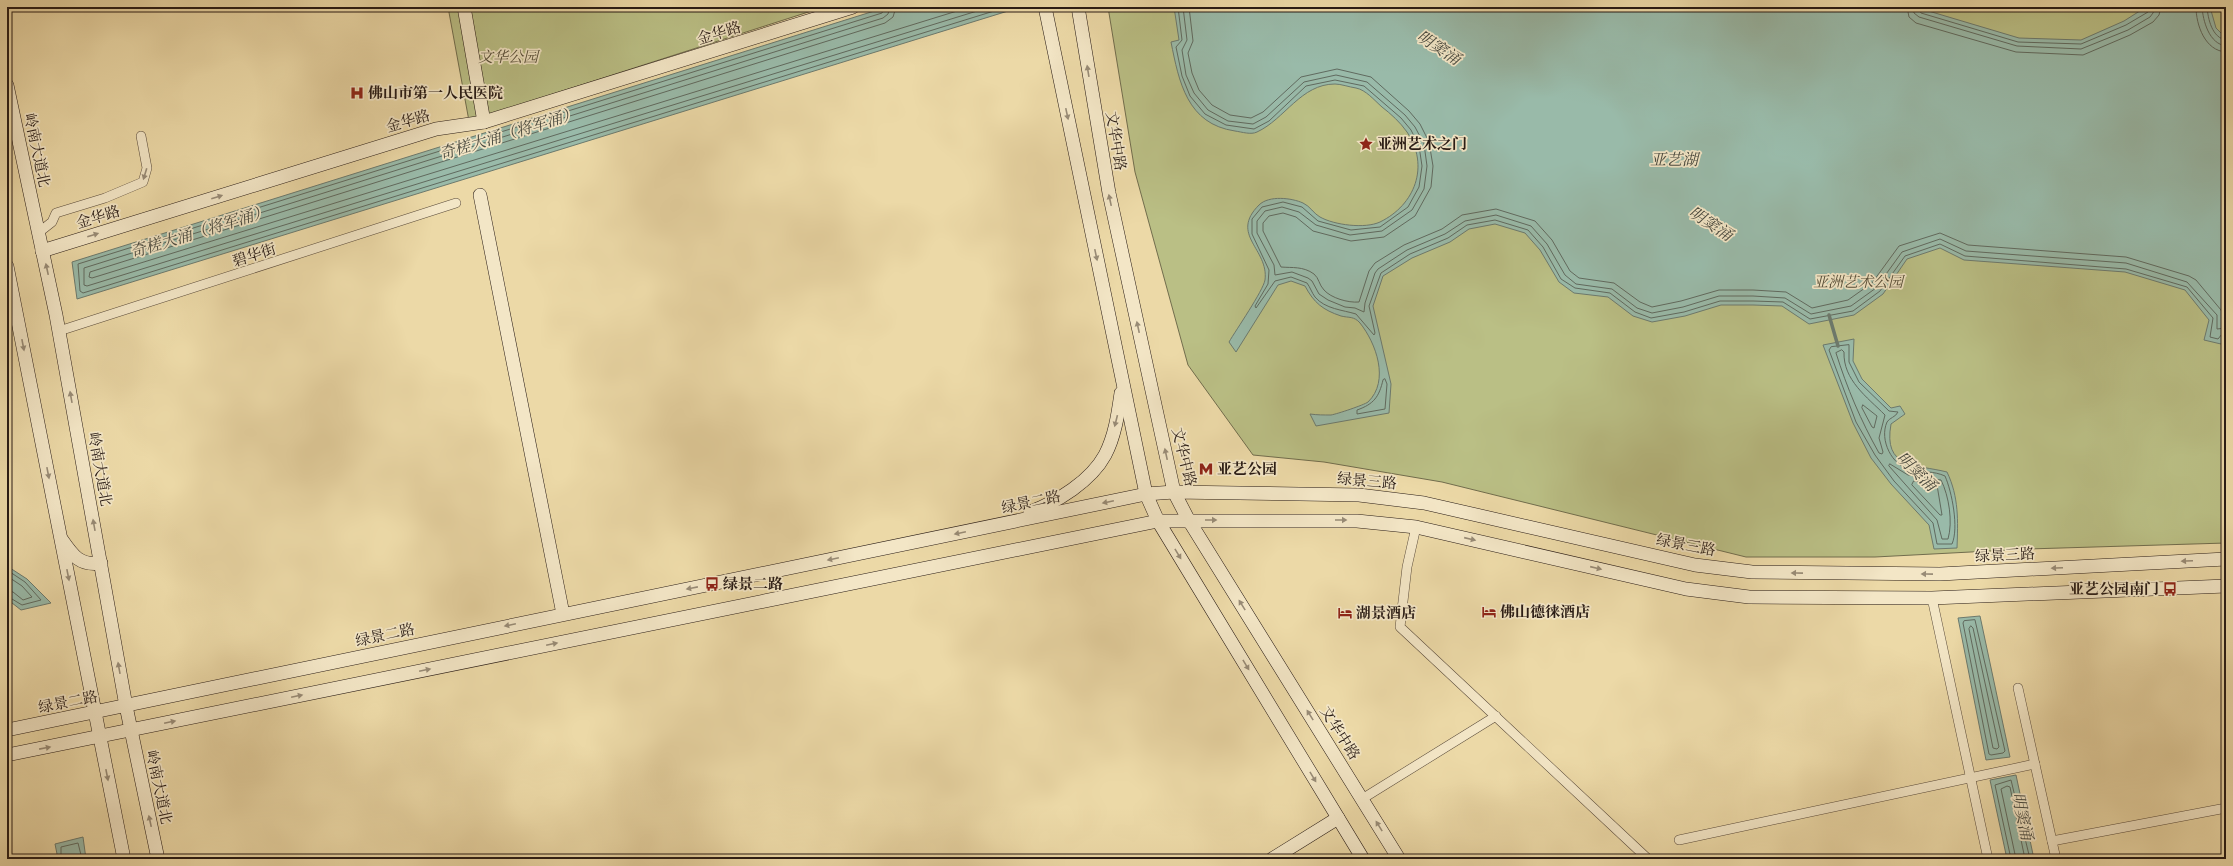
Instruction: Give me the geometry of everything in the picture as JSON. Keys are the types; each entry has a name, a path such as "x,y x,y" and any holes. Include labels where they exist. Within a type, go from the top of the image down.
{"main road":[{"path":"464,7 484,122"},
{"name":"金华路","path":"42,251 436,129 484,122 853,7"},
{"path":"1045,7 1146,494 1158,521 1363,859"},
{"name":"文华中路","path":"1078,7 1109,193 1174,492 1188,520 1399,859"},
{"name":"岭南大道北","path":"7,85 60,332 126,706 158,859"},
{"path":"480,195 563,614"},
{"path":"7,266 124,859"},
{"path":"998,525 1045,507 1080,484 1104,455 1117,422 1123,383"},
{"name":"绿景三路","path":"1146,494 1174,492 1359,495 1424,503 1695,565 1752,572 1940,574 2226,560"},
{"name":"绿景二路","path":"7,730 95,713 563,614 1146,494"},
{"path":"7,755 1158,521 1357,521 1416,526 1694,590 1749,597 1932,598 2226,586"},
{"path":"60,537 71,553 80,561 89,565 100,563"},
{"path":"1272,859 1338,818"}],"street":[{"path":"38,233 52,222 56,213 105,198 143,182 147,168 141,136"},
{"name":"碧华街","path":"60,332 456,203"},
{"path":"1416,526 1407,567 1400,627 1648,859"},
{"path":"1932,598 1988,859"},
{"path":"2018,688 2056,859"},
{"path":"1362,799 1496,716"},
{"path":"1679,840 2035,764"},
{"path":"2052,841 2226,808"}],"green space":[{"name":"文华公园","path":"448,7 824,7 469,121"},
{"name":"亚洲艺术公园","path":"1108,7 2226,7 2226,543 2028,549 1875,557 1746,557 1442,482 1324,462 1253,455 1188,365 1135,172"}],"water":[{"name":"奇槎大涌（将军涌）","path":"887,7 1021,7 77,299 72,262"},
{"name":"亚艺湖","path":"1174,7 1777,7 1813,9 1915,7 2019,38 2081,40 2124,21 2146,7 2210,7 2216,28 2226,38 2226,333 2221,344 2204,340 2209,320 2185,290 2125,272 1964,260 1940,248 1907,259 1883,294 1854,315 1809,324 1782,306 1721,305 1685,316 1652,322 1633,316 1608,297 1574,293 1559,282 1540,250 1525,233 1495,224 1469,229 1450,242 1412,258 1383,276 1373,306 1391,384 1389,413 1316,426 1310,414 1331,415 1368,402 1375,393 1378,384 1378,362 1375,351 1366,331 1358,321 1353,318 1335,314 1324,308 1312,297 1305,286 1291,281 1278,285 1236,352 1229,342 1255,301 1265,280 1265,269 1262,259 1249,234 1248,225 1251,216 1263,202 1281,198 1303,203 1318,216 1341,224 1358,226 1380,222 1392,215 1402,206 1410,195 1418,171 1414,145 1407,132 1392,115 1367,93 1360,89 1337,84 1323,86 1312,90 1267,126 1255,133 1243,133 1219,127 1206,120 1188,99 1178,72 1171,42 1179,40"},
{"path":"1854,339 1853,361 1862,379 1891,408 1900,406 1905,414 1891,424 1890,439 1892,449 1897,457 1904,462 1913,465 1947,472 1956,500 1957,548 1934,549 1929,525 1891,484 1871,458 1853,423 1823,345"},
{"path":"7,566 27,579 51,603 21,610 7,599"},
{"path":"1980,616 2010,757 1986,760 1958,618"},
{"path":"2016,775 2034,859 2007,859 1990,780"},
{"path":"83,837 86,859 58,859 55,844"}],"waterway":[{"name":"明窦涌","path":"1829,315 1838,346"}],"place":[{"name":"佛山市第一人民医院","path":"357,93"},
{"name":"亚洲艺术之门","path":"1366,144"},
{"name":"亚艺公园","path":"1206,469"},
{"name":"绿景二路","path":"712,584"},
{"name":"亚艺公园南门","path":"2170,589"},
{"name":"佛山德徕酒店","path":"1489,612"},
{"name":"湖景酒店","path":"1345,613"}]}
